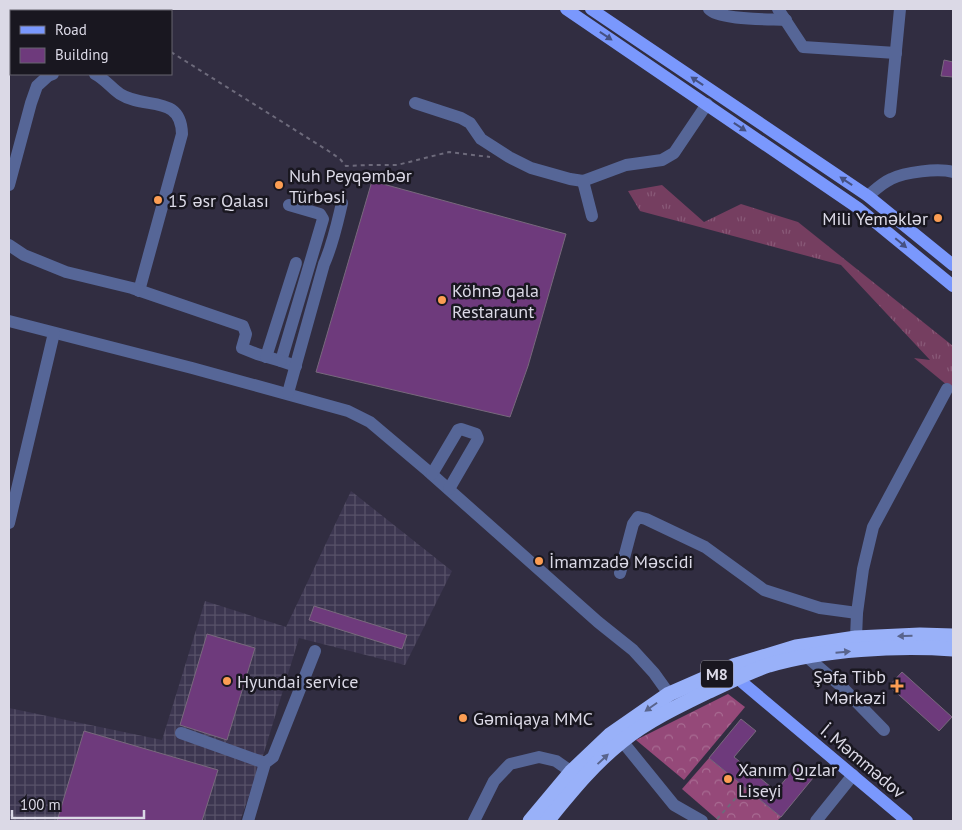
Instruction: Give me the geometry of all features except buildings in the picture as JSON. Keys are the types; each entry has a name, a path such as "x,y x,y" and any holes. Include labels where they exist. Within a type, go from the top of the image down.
{"highway":[{"name":"M8","path":"530,821 576,775 610,735 669,694 736,672 796,646 856,638 953,636"},
{"name":"M8","path":"547,821 576,775 622,741 736,672 827,653 885,648 932,647 953,649"}],"main road":[{"path":"566,9 858,208 953,286"},
{"path":"590,9 868,196 953,265"},
{"name":"İ. Məmmədov","path":"736,672 853,776 907,821"}],"street":[{"path":"709,9 712,13 726,16 786,20"},
{"path":"778,9 803,47 896,53"},
{"path":"890,112 900,9"},
{"path":"9,186 37,86 50,75"},
{"path":"97,75 106,80 118,93 128,98 173,109 179,116 182,124 182,134 139,291"},
{"path":"415,103 466,120 481,139 509,157 531,168 583,181 626,166 668,158 674,153 707,104"},
{"path":"868,196 891,179 916,172 948,170 953,172"},
{"path":"583,181 592,216"},
{"path":"288,394 324,264 335,236 342,203"},
{"path":"281,360 323,219 320,214 288,204"},
{"path":"9,245 24,255 66,272 139,291 243,326 246,334 242,348 296,366"},
{"path":"266,357 296,263"},
{"path":"9,321 288,394 348,411 370,422 432,474 598,622 633,650 654,673 669,694"},
{"path":"9,523 54,333"},
{"path":"856,638 857,613 863,569 873,527 947,389"},
{"path":"432,474 458,430 461,429 476,434 478,439 449,489"},
{"path":"620,573 633,524 638,517 646,518 705,548 764,590 820,608 857,613"},
{"path":"248,821 266,763 273,757 316,651"},
{"path":"807,657 842,688 884,730"},
{"path":"182,733 266,763"},
{"path":"622,741 674,805 682,821"},
{"path":"474,821 494,781 510,764 539,757 556,761 576,775"},
{"path":"816,821 853,776"},
{"path":"674,805 702,821"}],"path":[{"path":"172,53 335,156 346,166 368,164 397,165 449,152 481,156"},
{"path":"716,819 744,788"}],"shaded area":[{"path":"351,491 452,571 405,665 299,638 262,759 240,821 9,821 9,708 162,740 205,601 286,627"}],"green space":[{"path":"662,185 704,222 741,204 798,222 953,346 953,390 914,358 930,360 841,265 640,211 628,191"},
{"path":"728,694 745,707 684,780 636,740"},
{"path":"709,758 781,817 777,821 719,821 682,789"}],"place":[{"name":"Nuh Peyqəmbər Türbəsi","path":"279,185"},
{"name":"15 əsr Qalası","path":"158,200"},
{"name":"Mili Yeməklər","path":"938,218"},
{"name":"Köhnə qala Restaraunt","path":"442,300"},
{"name":"İmamzadə Məscidi","path":"539,561"},
{"name":"Hyundai service","path":"227,681"},
{"name":"Şəfa Tibb Mərkəzi","path":"897,686"},
{"name":"Gəmiqaya MMC","path":"463,718"},
{"name":"Xanım Qızlar Liseyi","path":"728,779"}]}
